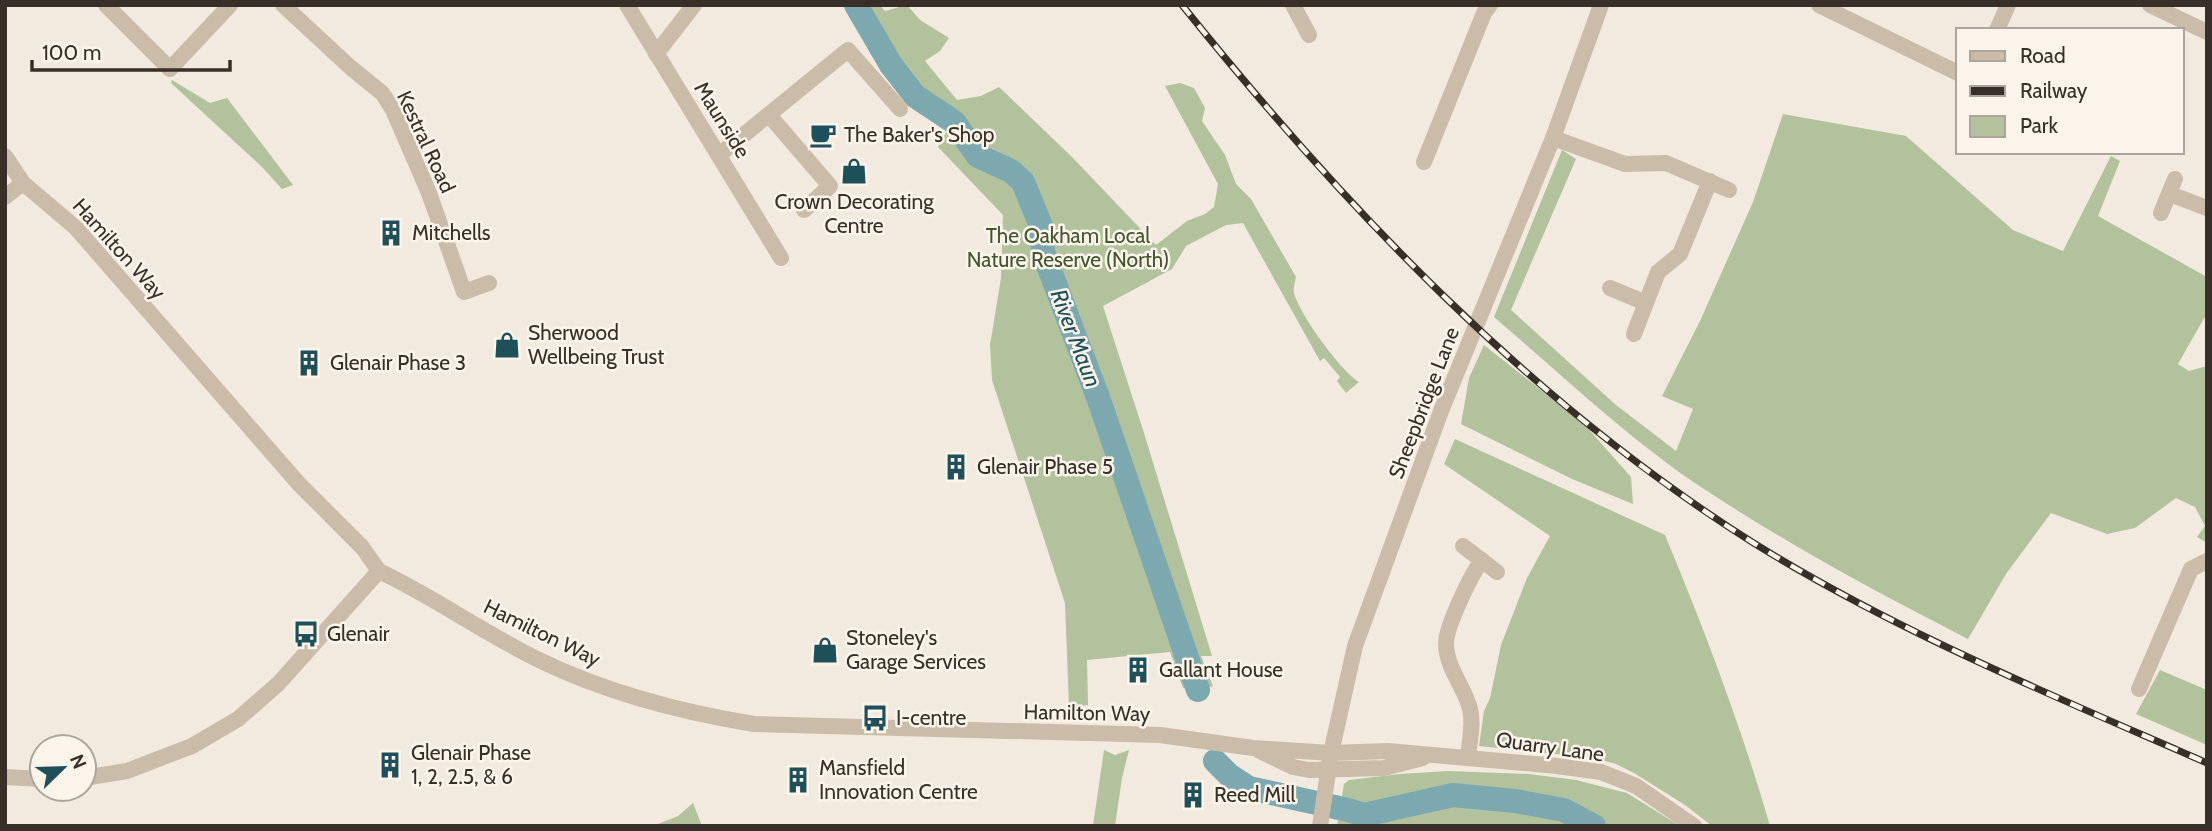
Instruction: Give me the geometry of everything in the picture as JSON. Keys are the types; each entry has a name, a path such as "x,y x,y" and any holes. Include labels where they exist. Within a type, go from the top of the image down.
{"street":[{"path":"106,5 170,69 230,5"},
{"name":"Kestral Road","path":"284,5 382,93 393,110 429,194 464,292 489,283"},
{"name":"Maunside","path":"627,5 780,258"},
{"path":"656,54 694,5"},
{"path":"1293,5 1309,35"},
{"path":"1424,162 1484,13 1492,5 1503,5"},
{"name":"Sheepbridge Lane","path":"1321,821 1331,753 1355,646 1449,390 1553,138 1601,5"},
{"path":"1819,5 1956,72"},
{"path":"1998,28 2008,5"},
{"path":"2150,5 2207,32"},
{"path":"719,155 848,50 900,109"},
{"path":"769,115 830,186 804,209"},
{"path":"1553,138 1625,164 1666,163 1729,190"},
{"name":"Hamilton Way","path":"5,156 23,183 76,228 299,484 362,547 379,572 540,660 654,704 703,716 754,724 822,728 1160,735 1253,748 1331,753"},
{"path":"1634,334 1658,272 1680,254 1710,181"},
{"path":"5,197 23,183"},
{"path":"2161,213 2172,186 2207,208"},
{"path":"1610,288 1646,303"},
{"path":"1463,546 1497,572"},
{"path":"1468,758 1472,719 1470,707 1446,644 1472,574 1482,560"},
{"path":"2139,689 2191,569 2207,561"},
{"path":"98,776 127,771 192,746 238,719 278,684 379,572"},
{"name":"Hamilton Way","path":"1253,748 1293,767 1328,770"},
{"name":"Quarry Lane","path":"1331,753 1388,751 1601,772 1636,786 1694,826"},
{"name":"Quarry Lane","path":"1328,770 1391,767 1429,756"},
{"path":"5,777 28,778"}],"green space":[{"name":"The Oakham Local Nature Reserve (North)","path":"845,5 880,5 885,11 907,5 920,20 949,38 940,51 925,61 957,100 981,96 999,87 1072,157 1156,245 1187,221 1214,207 1218,184 1165,86 1180,83 1194,88 1205,108 1202,121 1225,155 1236,184 1251,199 1296,277 1294,293 1304,314 1332,354 1359,382 1346,393 1337,381 1340,377 1324,358 1320,361 1243,223 1226,225 1186,246 1172,269 1103,306 1212,656 1201,656 1213,686 1198,690 1183,688 1170,652 1087,660 1088,705 1069,707 1065,603 992,380 990,345 1001,278 1003,215 938,147 947,131 934,119 925,116 888,75"},
{"path":"172,80 210,103 227,98 293,185 282,189 171,83"},
{"path":"1783,114 1906,136 2013,230 2063,251 2111,156 2120,161 2098,216 2207,277 2207,313 2178,364 2189,371 2207,366 2207,543 2197,537 2205,526 2195,507 2176,498 2135,528 2107,534 2051,513 2006,574 1968,639 1834,568 1704,489 1623,429 1494,317 1562,150 1576,159 1511,310 1616,405 1676,451 1693,409 1662,396 1700,321 1753,202"},
{"path":"1484,345 1584,424 1631,477 1633,504 1572,479 1461,424 1469,378"},
{"path":"1455,439 1665,535 1722,679 1770,826 1712,826 1685,805 1616,764 1594,758 1479,746 1484,711 1490,698 1501,645 1527,578 1550,536 1444,464"},
{"path":"2160,670 2207,690 2207,745 2136,714"},
{"path":"1104,750 1115,755 1129,750 1115,826 1093,826"},
{"path":"1448,771 1529,774 1576,780 1627,793 1680,826 1337,826 1344,784 1349,780"},
{"path":"693,803 702,826 653,826 678,816"}],"waterway":[{"name":"River Maun","path":"856,5 891,65 915,96 954,122 978,156 1011,171 1023,182 1041,226 1043,252 1099,400 1198,690"},
{"name":"River Maun","path":"1215,761 1229,775 1249,788 1364,815 1453,795 1515,801 1564,810 1594,826"}],"railway":[{"path":"1182,5 1309,155 1375,227 1445,297 1517,364 1592,428 1670,487 1752,542 1862,605 2033,687 2207,763"}],"place":[{"name":"The Baker's Shop","path":"823,135"},
{"name":"Crown Decorating Centre","path":"854,171"},
{"name":"Mitchells","path":"391,233"},
{"name":"Sherwood Wellbeing Trust","path":"507,345"},
{"name":"Glenair Phase 3","path":"309,363"},
{"name":"Glenair Phase 5","path":"956,467"},
{"name":"Glenair","path":"306,634"},
{"name":"Stoneley's Garage Services","path":"825,650"},
{"name":"Gallant House","path":"1138,670"},
{"name":"I-centre","path":"875,718"},
{"name":"Glenair Phase 1, 2, 2.5, & 6","path":"390,765"},
{"name":"Mansfield Innovation Centre","path":"798,780"},
{"name":"Reed Mill","path":"1193,795"}]}
